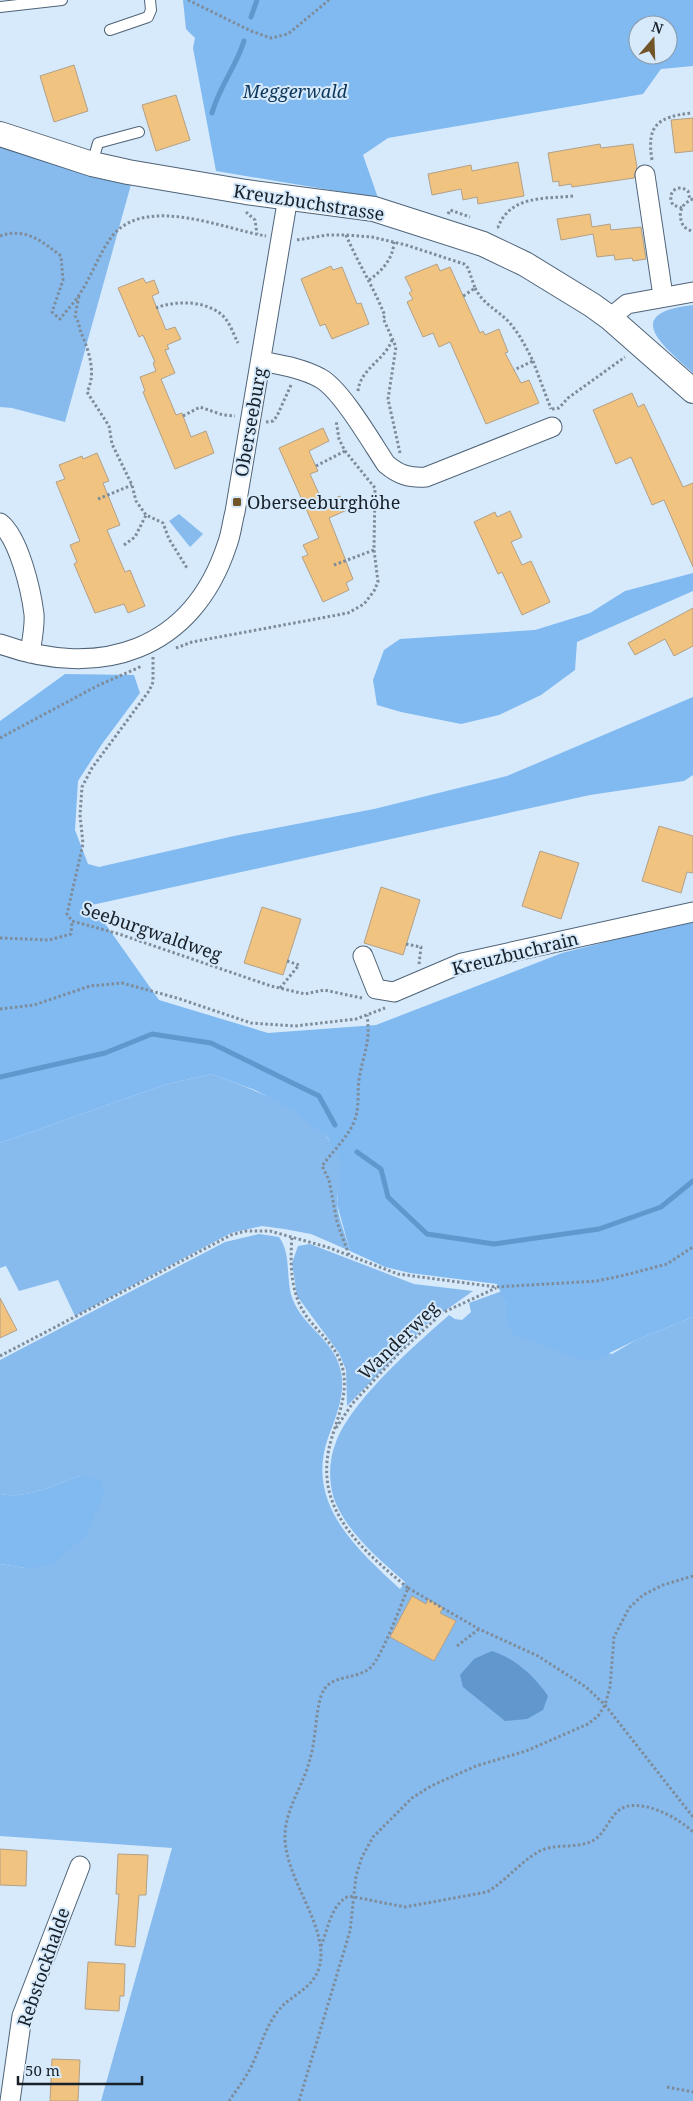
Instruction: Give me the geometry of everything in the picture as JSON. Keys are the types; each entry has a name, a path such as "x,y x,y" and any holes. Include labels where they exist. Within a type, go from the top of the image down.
{"street":[{"name":"Kreuzbuchstrasse","path":"0,134 92,164 227,189 374,210 483,244 554,280 610,318 693,391"},
{"path":"645,175 663,296"},
{"name":"Oberseeburg","path":"0,644 30,653 76,659 106,658 123,654 157,638 186,615 202,598 228,545 288,197"},
{"path":"610,318 627,304 693,292"},
{"path":"260,361 300,369 322,379 335,390 386,464 397,473 409,478 426,477 552,427"},
{"path":"0,523 8,530 16,544 34,614 30,653"},
{"name":"Kreuzbuchrain","path":"385,998 394,992 462,963 693,912"},
{"path":"363,956 376,989 385,998"},
{"name":"Rebstockhalde","path":"10,2101 22,2016 80,1866"}],"lane":[{"path":"0,7 62,0"},
{"path":"110,30 148,17 152,10 150,0"},
{"path":"92,164 98,144 139,132"}],"path":[{"path":"188,0 271,38 288,34 329,0"},
{"path":"650,151 651,136 664,118 691,113"},
{"path":"680,188 685,189 692,200 682,208 677,208 671,201 672,192 680,188"},
{"path":"490,224 498,227 505,213 526,200 574,196"},
{"path":"682,208 681,221 684,227 693,232"},
{"path":"448,216 450,210 474,218"},
{"path":"0,236 22,232 42,241 62,256 64,280 52,312 60,318 79,296 114,234 133,221 160,216 201,220 273,237"},
{"path":"291,240 346,235 394,242 464,264 468,268 475,288 484,303 501,315 516,331 533,361 551,409 565,404 568,398 630,353"},
{"path":"346,235 364,276 369,280 378,296 396,347 388,398 401,458"},
{"path":"369,280 382,271 393,250 394,242"},
{"path":"462,296 475,288"},
{"path":"79,296 75,316 81,324 82,336 87,344 92,370 91,384 87,392 109,426 112,444 132,485 136,500 146,515 163,523 169,539 187,568"},
{"path":"156,308 169,303 184,302 206,308 224,317 238,343"},
{"path":"357,396 359,381 371,366 385,354 392,340"},
{"path":"514,370 533,361"},
{"path":"183,416 200,407 223,415 268,422 274,421 288,390 294,384"},
{"path":"174,649 192,642 334,617 354,611 368,600 378,582 374,550 375,488 345,451 339,439 334,414"},
{"path":"316,466 345,451"},
{"path":"98,499 132,485"},
{"path":"124,544 135,537 146,515"},
{"path":"334,565 374,550"},
{"path":"0,738 97,686 148,663 152,654 159,657"},
{"name":"Seeburgwaldweg","path":"152,654 153,682 149,691 92,768 82,787 80,815 83,844 67,914 72,922 119,934 280,988 305,994 324,990 357,998 385,998"},
{"path":"0,938 56,938 71,934 72,922"},
{"path":"406,944 421,947 418,972"},
{"path":"280,988 299,966 288,961"},
{"path":"0,1009 34,1005 90,986 122,983 177,998 251,1022 295,1026 356,1020 367,1015 385,998"},
{"path":"349,1256 336,1222 329,1180 322,1166 353,1123 359,1105 359,1080 368,1051 369,1030 367,1015"},
{"name":"Wanderweg","path":"0,1356 231,1235 246,1231 270,1231 292,1236 398,1274 496,1288 597,1280 625,1275 667,1264 693,1247"},
{"path":"292,1236 290,1261 295,1295 306,1315 334,1347 342,1365 344,1390 327,1468 329,1492 336,1514 352,1537 375,1560 408,1588 479,1629 538,1656 586,1687 605,1705 693,1817"},
{"name":"Wanderweg","path":"334,1431 352,1404 386,1367 442,1313 496,1288"},
{"path":"299,2101 350,1931 359,1867 373,1836 412,1798 431,1786 476,1766 526,1751 588,1724 598,1716 605,1705 610,1687 614,1637 629,1608 650,1592 693,1576"},
{"path":"320,1946 287,1856 284,1835 287,1817 310,1763 315,1743 321,1695 328,1684 337,1678 351,1676 371,1667 408,1588"},
{"path":"457,1646 479,1629"},
{"path":"229,2101 250,2069 266,2028 278,2010 306,1988 313,1980 319,1967 320,1946 336,1906 341,1900 349,1896 405,1907 487,1892 498,1886 538,1852 555,1846 592,1842 601,1835 615,1814 626,1806 633,1805 662,1812 675,1818 693,1832"},
{"path":"667,2087 693,2092"}],"shaded area":[{"path":"0,142 132,181 65,422 12,408 0,407"},
{"path":"693,305 693,373 660,341 654,332 653,323 658,315 671,309"},
{"path":"179,514 203,534 190,547 169,521"},
{"path":"211,1074 247,1087 286,1106 320,1130 333,1145 342,1166 337,1203 340,1221 350,1251 311,1234 262,1226 231,1233 75,1316 58,1280 19,1291 6,1266 0,1268 0,1143 164,1085"},
{"path":"259,1234 279,1237 286,1251 289,1285 293,1300 304,1318 331,1349 340,1368 342,1377 341,1395 323,1462 323,1484 329,1504 339,1523 352,1541 400,1589 405,1582 358,1538 343,1517 334,1499 330,1466 336,1442 356,1409 370,1391 419,1342 449,1315 455,1319 462,1320 471,1312 469,1303 502,1291 506,1304 506,1324 612,1354 636,1340 693,1317 693,2101 101,2101 172,1848 0,1836 0,1564 25,1568 80,1476 30,1493 20,1495 0,1494 0,1360 225,1242"},
{"path":"310,1244 414,1284 473,1291 429,1322 347,1406 346,1370 339,1353 297,1296 292,1263 298,1246"},
{"path":"492,1651 509,1658 536,1681 548,1696 543,1710 527,1719 505,1721 463,1687 460,1675 474,1659"}],"green space":[{"name":"Meggerwald","path":"183,0 693,0 693,66 661,69 643,94 388,138 363,155 378,198 216,171 193,48 195,38 186,29"},
{"path":"693,573 693,591 577,642 575,670 541,695 499,715 461,724 401,712 377,705 373,680 384,650 400,639 535,630 590,613 625,591"},
{"path":"65,674 134,675 140,693 102,744 78,781 75,830 88,864 99,867 234,836 374,809 507,776 693,697 693,775 684,781 590,795 92,905 159,1000 268,1033 376,1025 562,953 693,920 693,1317 636,1340 593,1361 580,1359 515,1335 506,1324 506,1304 497,1284 410,1273 385,1267 350,1251 337,1204 341,1163 328,1138 292,1110 255,1090 211,1074 164,1085 0,1143 0,721"},
{"path":"80,1476 102,1480 104,1495 85,1536 52,1565 25,1568 0,1564 0,1494 20,1495 30,1493"}],"building":[{"path":"74,65 88,111 54,122 40,76"},
{"path":"176,95 190,140 156,151 142,105"},
{"path":"693,118 693,151 675,153 671,120"},
{"path":"600,144 601,148 633,144 637,167 634,178 572,187 571,184 559,186 559,181 553,182 548,153"},
{"path":"518,162 524,196 478,204 477,197 463,200 461,189 432,195 428,174 471,165 472,171"},
{"path":"590,214 592,227 610,224 611,230 641,227 646,259 633,261 632,258 615,260 614,255 597,257 593,234 561,240 557,219"},
{"path":"437,264 440,271 450,267 480,333 483,331 485,335 499,329 508,352 505,353 521,383 529,380 539,403 486,424 450,342 439,347 433,333 423,337 407,302 413,299 409,293 412,291 405,277"},
{"path":"331,266 333,270 342,267 357,304 361,303 369,324 332,339 325,324 320,326 301,279"},
{"path":"143,278 146,283 154,280 159,293 152,296 166,330 175,327 181,339 167,345 169,349 165,350 175,373 161,379 176,415 182,413 191,437 206,431 214,453 175,469 143,392 145,391 140,377 156,371 153,363 155,362 143,335 139,337 118,288"},
{"path":"632,393 638,407 644,404 683,487 693,483 693,567 664,500 652,505 631,457 616,464 593,410"},
{"path":"323,428 329,441 309,451 318,471 310,474 323,503 340,496 347,510 329,518 353,579 346,583 349,590 323,602 302,557 308,555 303,545 319,538 279,448"},
{"path":"97,453 109,481 103,483 120,525 107,530 125,572 130,570 145,606 128,613 124,604 95,613 74,564 77,562 70,545 80,541 56,482 65,479 59,465 82,456 83,459"},
{"path":"510,511 522,537 511,542 522,565 531,561 550,602 522,615 502,572 498,574 474,522 495,512 497,517"},
{"path":"693,608 693,646 674,656 665,639 635,655 628,643"},
{"path":"659,826 693,836 693,873 687,872 681,893 642,881"},
{"path":"540,851 579,863 561,919 522,906"},
{"path":"381,887 420,900 403,955 364,943"},
{"path":"262,907 301,919 283,975 244,963"},
{"path":"0,1298 17,1330 0,1338"},
{"path":"412,1596 426,1604 428,1599 443,1608 440,1613 456,1621 434,1661 390,1637"},
{"path":"0,1849 27,1851 26,1886 0,1885"},
{"path":"118,1854 148,1855 146,1895 139,1895 135,1947 115,1945 119,1894 116,1894"},
{"path":"88,1962 125,1964 124,1996 120,1996 119,2011 85,2009"},
{"path":"52,2059 80,2060 78,2101 50,2101"}],"waterway":[{"path":"251,17 257,0"},
{"path":"212,113 244,41"},
{"path":"0,1077 105,1053 152,1034 211,1043 319,1096 335,1125"},
{"path":"357,1152 381,1169 388,1197 427,1234 494,1244 599,1229 661,1207 693,1181"}],"place":[{"name":"Oberseeburghöhe","path":"237,502"}]}
